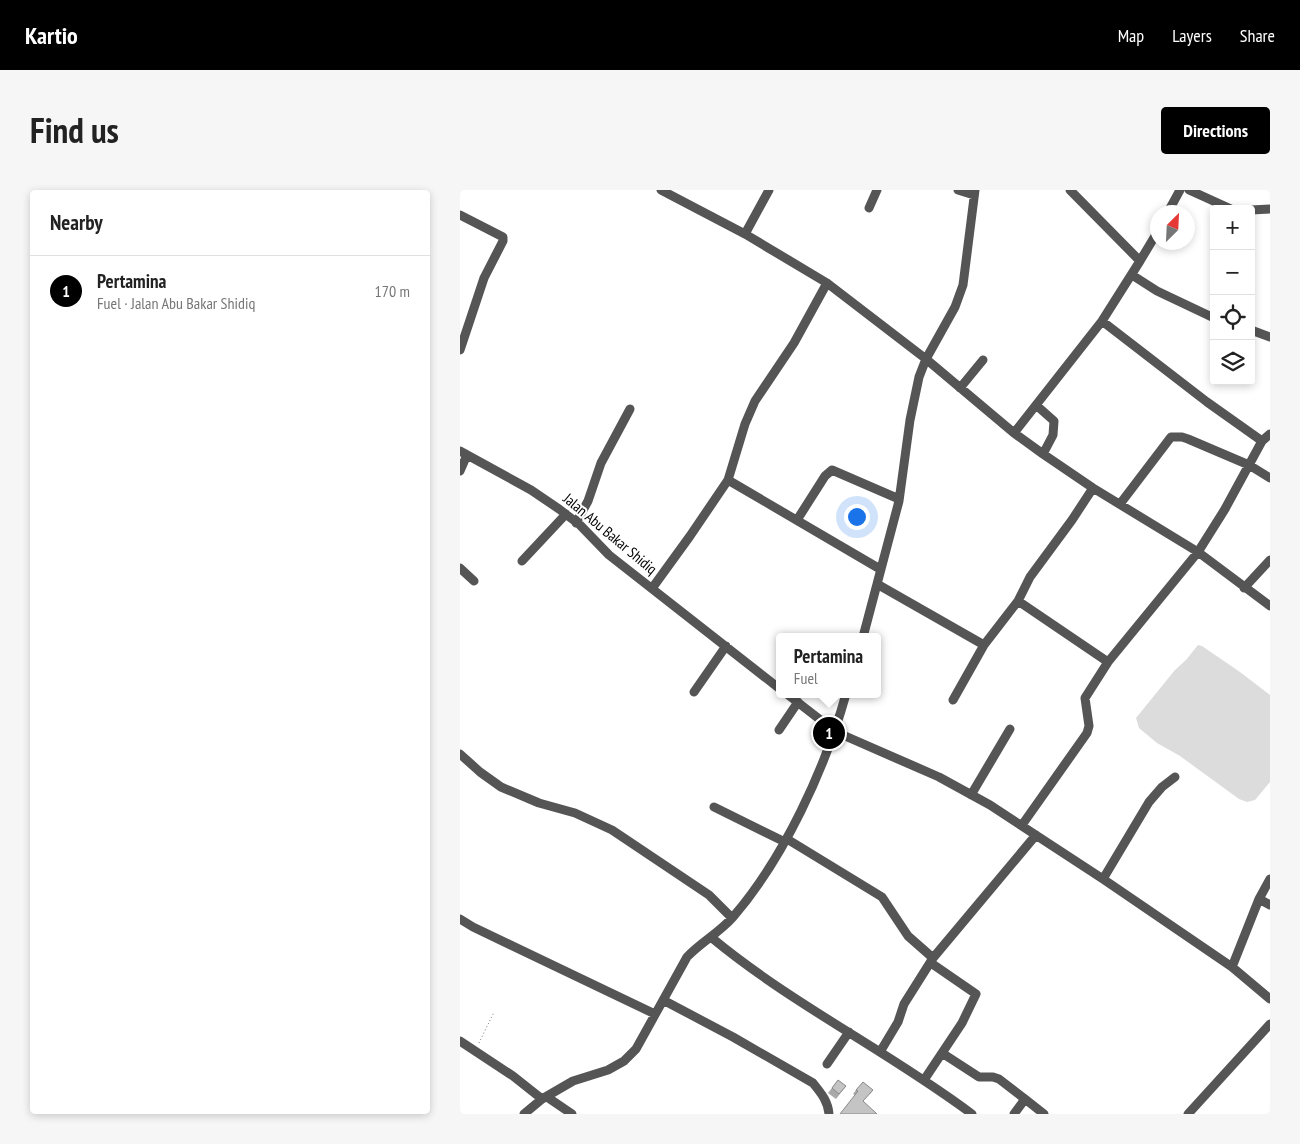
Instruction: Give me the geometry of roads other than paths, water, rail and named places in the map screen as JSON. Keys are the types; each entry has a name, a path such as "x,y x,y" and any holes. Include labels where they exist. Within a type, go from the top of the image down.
{"street":[{"path":"661,190 679,194 827,284 926,359 1042,454 1093,488 1198,552 1270,606"},
{"path":"745,234 769,190"},
{"path":"869,208 877,190"},
{"path":"864,633 899,499 910,420 919,377 926,359 959,298 963,285 974,192 958,190"},
{"path":"1070,190 1100,218 1140,261"},
{"path":"1172,205 1180,190"},
{"path":"1189,190 1222,205"},
{"path":"1255,210 1270,209"},
{"path":"460,215 502,238 503,241 484,278 460,350"},
{"path":"1014,433 1102,321 1150,244"},
{"path":"1132,275 1157,291 1210,316"},
{"path":"652,588 728,480 745,424 755,401 794,343 827,284"},
{"path":"1102,321 1207,402 1262,441"},
{"path":"1255,331 1270,336"},
{"path":"960,388 983,360"},
{"path":"1036,405 1054,421 1053,435 1042,454"},
{"path":"576,523 588,501 601,463 630,410"},
{"path":"1022,825 1087,733 1089,726 1084,698 1108,662 1198,552 1225,509 1262,441 1270,434"},
{"path":"1120,504 1171,437 1188,439 1249,465 1270,478"},
{"path":"460,471 464,453"},
{"name":"Jalan Abu Bakar Shidiq","path":"464,453 531,490 566,514 609,555 776,686"},
{"path":"798,520 825,476 832,470 899,499"},
{"path":"728,480 880,569"},
{"path":"954,700 984,644 1018,601 1030,577 1093,488"},
{"path":"522,561 566,514"},
{"path":"1244,588 1270,560"},
{"path":"460,568 474,582"},
{"path":"878,584 984,644"},
{"path":"1018,601 1108,662"},
{"path":"694,692 726,646"},
{"path":"793,698 836,732 939,777 1022,825 1232,967 1270,1000"},
{"path":"524,1114 544,1098 573,1081 608,1070 624,1061 636,1049 687,957 694,949 712,938 732,918 763,878 786,840 836,732 845,698"},
{"path":"779,730 798,702"},
{"path":"971,795 1010,729"},
{"path":"460,754 501,787 539,803 575,813 612,830 708,895 732,918"},
{"path":"1103,879 1149,802 1162,787 1175,777"},
{"path":"714,807 786,840 882,897 908,936 932,960 976,994 962,1022 924,1080"},
{"path":"880,1052 898,1022 904,1004 932,960 1036,835"},
{"path":"1232,967 1259,899 1270,880"},
{"path":"1259,899 1270,905"},
{"path":"460,919 473,927 656,1014"},
{"path":"712,938 768,981 924,1080 972,1114"},
{"path":"663,1000 726,1032 813,1083 828,1106 829,1114"},
{"path":"1188,1114 1270,1024"},
{"path":"827,1064 849,1032"},
{"path":"460,1042 544,1098 572,1114"},
{"path":"942,1053 978,1077 999,1079 1044,1114"},
{"path":"1014,1114 1025,1099"}],"place":[{"name":"Pertamina","path":"829,733"}]}
